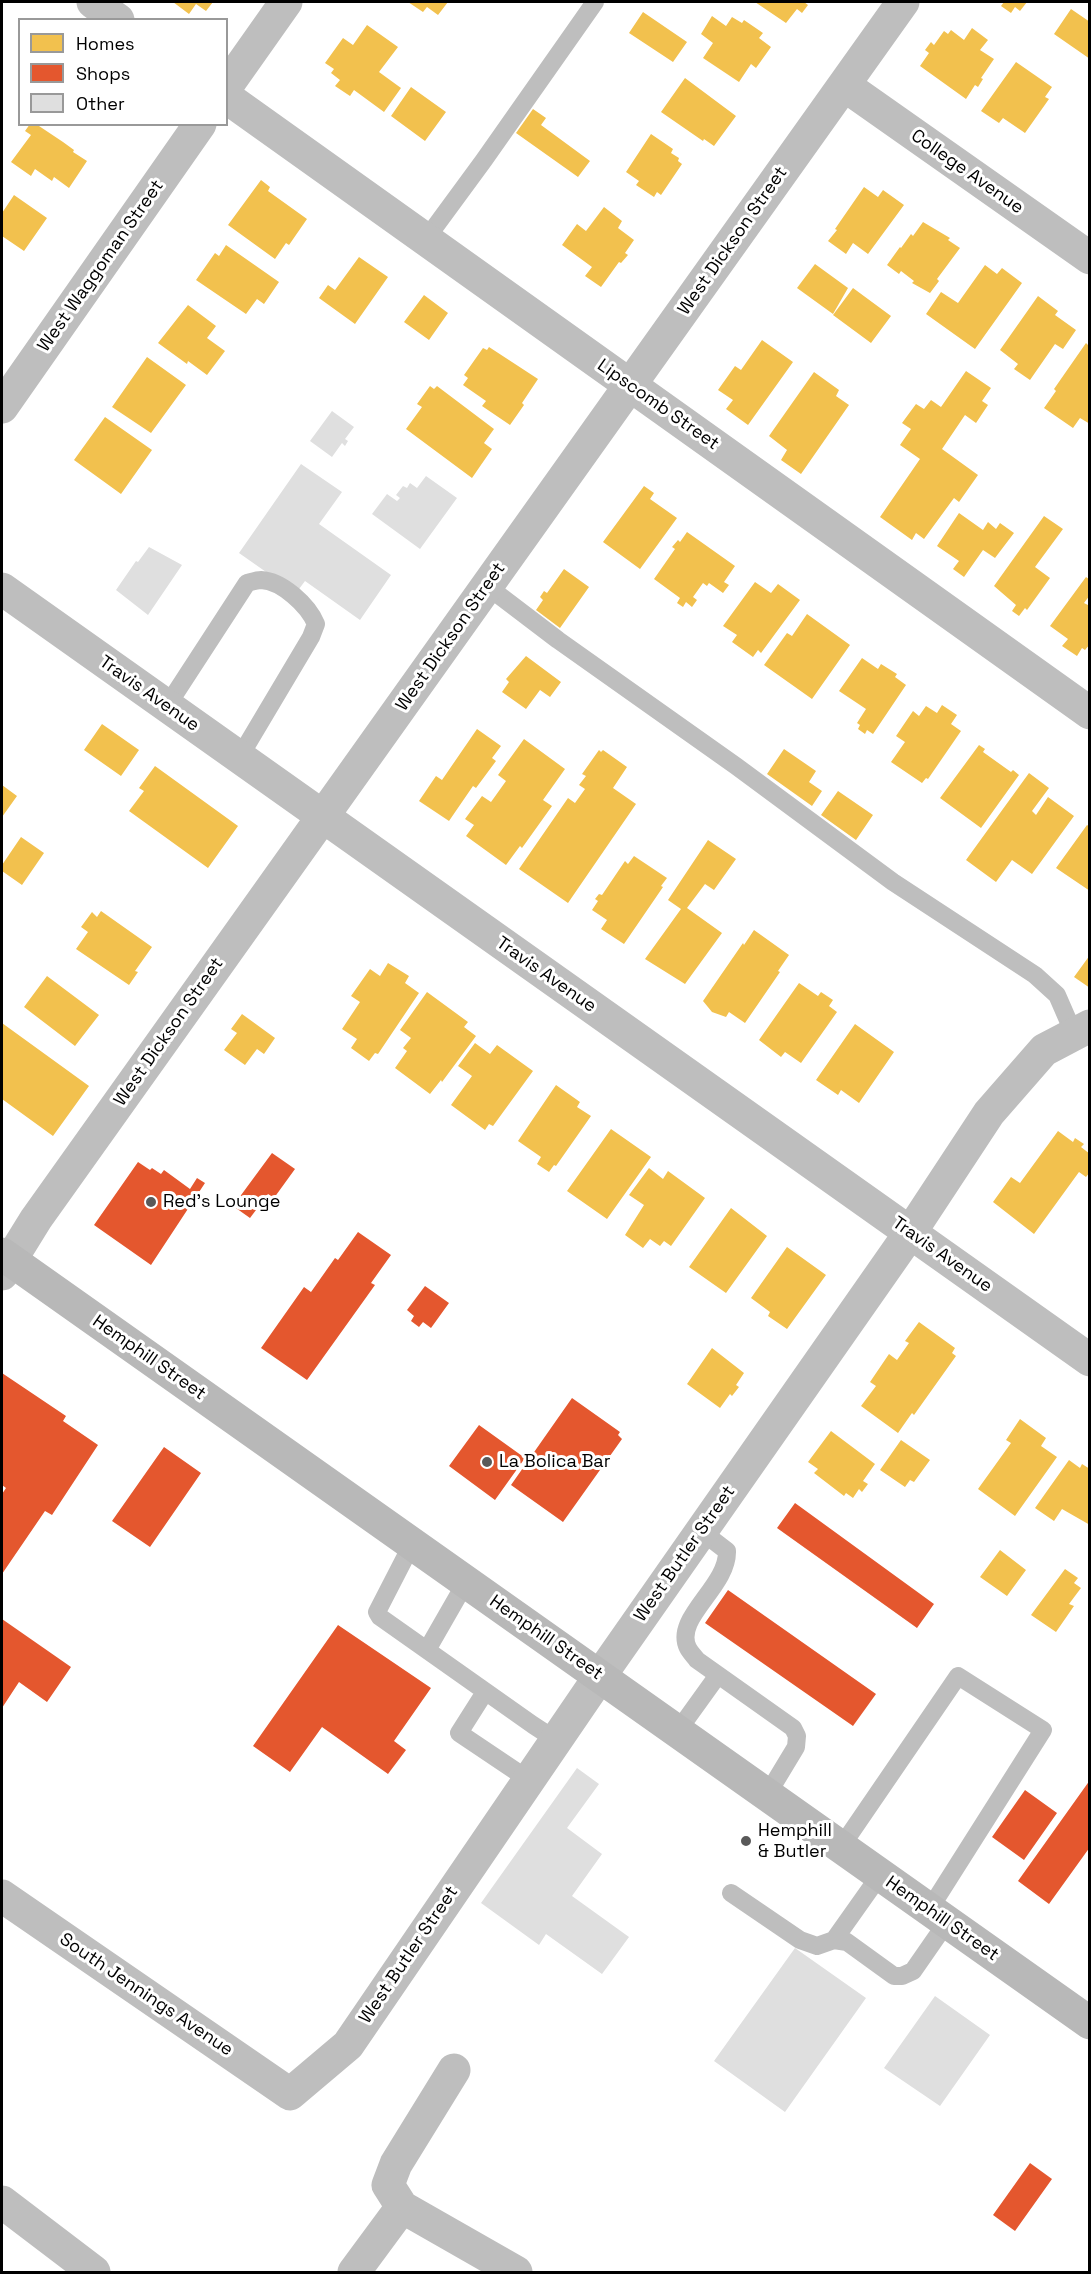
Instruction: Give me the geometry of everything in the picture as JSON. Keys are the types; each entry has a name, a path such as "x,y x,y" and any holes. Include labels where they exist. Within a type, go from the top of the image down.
{"main road":[{"name":"Hemphill Street","path":"4,1262 412,1544 1089,2023"}],"street":[{"path":"93,2 115,18"},
{"path":"228,84 286,2"},
{"name":"West Dickson Street","path":"4,1262 903,2"},
{"name":"College Avenue","path":"844,85 1089,258"},
{"name":"Lipscomb Street","path":"228,98 1089,713"},
{"name":"West Waggoman Street","path":"2,407 199,126"},
{"name":"Travis Avenue","path":"2,589 1089,1360"},
{"name":"West Butler Street","path":"290,2094 348,2045 600,1676 910,1233 989,1113 1044,1050 1082,1030"},
{"name":"South Jennings Avenue","path":"2,1896 290,2094"},
{"path":"454,2070 396,2164 388,2185 402,2207 516,2272"},
{"path":"2,2202 94,2272"},
{"path":"354,2272 402,2207"}],"lane":[{"path":"426,239 595,2"},
{"path":"167,706 247,583 262,580 299,599 310,611 316,624 312,638 239,758"},
{"path":"487,586 558,640 736,766 893,882 1035,975 1057,995 1082,1030"},
{"path":"701,1531 727,1551 727,1561 723,1573 691,1618 685,1633 688,1648 697,1660 792,1728 797,1736 796,1747 767,1795"},
{"path":"412,1544 377,1612 380,1617 556,1740"},
{"path":"427,1650 466,1582"},
{"path":"677,1731 718,1675"},
{"path":"732,1893 800,1940 817,1946 834,1940 847,1942 894,1976 903,1976 913,1971 938,1916 1043,1730 957,1676 841,1847"},
{"path":"485,1692 459,1733 529,1780"},
{"path":"834,1940 879,1875"}],"building: Homes":[{"path":"173,2 213,2 206,11 196,4 189,14"},
{"path":"408,2 448,2 438,15 427,7 423,12"},
{"path":"755,2 804,2 808,5 802,13 797,9 786,23"},
{"path":"1004,2 1027,2 1020,11 1015,7 1011,13 1001,6"},
{"path":"1071,9 1090,22 1090,59 1054,34"},
{"path":"643,12 687,42 673,62 629,33"},
{"path":"712,16 726,26 732,17 742,23 744,20 763,33 759,38 771,47 756,68 751,64 739,82 703,58 713,43 701,34"},
{"path":"367,25 398,47 379,72 401,88 384,112 354,90 350,96 335,86 340,80 331,73 334,69 325,63 343,38 353,45"},
{"path":"972,28 988,40 980,50 994,59 981,78 983,79 978,87 975,85 966,99 920,66 929,53 925,50 931,42 934,45 944,31 948,34 951,30 964,40"},
{"path":"1016,62 1052,87 1045,97 1049,99 1025,133 1003,118 999,123 981,111"},
{"path":"685,78 736,116 714,146 661,112"},
{"path":"411,87 446,112 425,141 391,116"},
{"path":"533,109 546,118 541,125 590,161 578,177 516,133"},
{"path":"29,126 39,126 87,161 69,188 54,177 52,181 35,169 31,176 11,162 31,135 25,131"},
{"path":"651,134 673,149 671,153 679,158 678,161 682,164 661,195 657,192 654,197 636,185 639,181 626,172"},
{"path":"261,180 270,187 268,191 307,219 289,245 286,243 275,259 228,225"},
{"path":"864,187 878,197 883,190 904,205 868,254 853,243 846,254 828,241"},
{"path":"14,195 47,218 24,251 2,236 2,213"},
{"path":"604,207 622,221 618,228 634,240 625,253 628,255 621,263 619,262 601,287 585,276 592,267 562,245 577,224 586,231"},
{"path":"923,222 950,238 948,240 960,248 937,279 939,281 930,293 912,283 914,281 901,271 899,274 887,265"},
{"path":"226,245 279,282 264,304 257,299 246,314 196,280 215,253 219,256"},
{"path":"359,257 388,277 355,324 319,298 328,285 335,290"},
{"path":"815,264 848,288 833,314 797,288"},
{"path":"985,265 997,274 1002,268 1022,283 975,349 926,314 941,292 958,303"},
{"path":"853,288 891,316 871,343 833,315"},
{"path":"424,295 448,313 429,340 404,322"},
{"path":"1038,296 1058,311 1055,315 1076,330 1063,349 1055,344 1030,380 1014,369 1018,364 1000,350"},
{"path":"188,305 216,326 207,338 225,351 207,375 158,343"},
{"path":"762,340 793,362 748,425 726,409 733,400 718,390 735,366 741,370"},
{"path":"1090,342 1090,424 1080,418 1073,428 1044,408 1056,391 1054,389 1086,343 1088,345"},
{"path":"489,347 538,379 510,425 482,406 486,401 463,385 468,378 464,375 483,348 487,350"},
{"path":"147,357 186,385 151,433 112,407"},
{"path":"966,371 991,388 982,401 988,405 976,423 965,415 942,449 978,475 959,502 954,498 924,539 916,533 912,540 880,517 920,459 900,445 911,429 902,423 916,404 924,409 931,400 941,407"},
{"path":"814,372 839,390 836,396 849,405 801,474 781,460 787,450 769,436"},
{"path":"430,386 434,389 437,386 494,429 484,443 492,449 472,478 406,429 422,407 417,404"},
{"path":"105,417 152,450 121,494 74,460"},
{"path":"644,486 654,493 650,499 677,518 640,569 603,542"},
{"path":"959,513 983,530 988,522 996,529 1000,523 1014,533 995,558 983,550 964,577 953,569 959,561 937,546"},
{"path":"1044,516 1063,529 1035,567 1050,578 1027,610 1025,608 1019,616 1012,611 1016,605 994,586"},
{"path":"687,532 735,566 724,582 729,585 723,593 709,583 707,586 703,583 693,597 697,600 692,607 686,602 683,607 677,603 680,598 654,579 675,549 672,547 678,540 680,542"},
{"path":"564,569 589,587 560,628 536,610 543,600 540,597 544,591 547,593"},
{"path":"1086,577 1090,580 1090,595 1084,603 1090,606 1090,644 1085,650 1082,648 1077,656 1062,646 1068,639 1050,626"},
{"path":"755,582 771,593 778,584 800,600 761,653 758,650 753,657 732,642 737,635 723,626"},
{"path":"807,614 850,645 812,699 764,665 787,633 792,636"},
{"path":"526,656 561,682 550,697 540,690 526,709 502,692 509,682 506,679"},
{"path":"862,658 878,669 881,664 897,674 895,677 906,685 873,734 867,730 865,734 858,729 860,725 857,723 866,709 839,691"},
{"path":"942,705 957,715 951,724 961,731 928,779 926,778 922,783 891,762 905,742 896,736 913,711 919,716 926,706 937,713"},
{"path":"102,724 139,750 121,776 84,750"},
{"path":"477,729 501,746 492,758 496,761 476,788 473,786 449,821 419,801 436,776 442,780"},
{"path":"524,739 565,769 543,800 552,806 522,848 520,846 506,865 466,836 474,825 465,819 482,796 491,802 506,781 498,775"},
{"path":"979,745 985,749 983,752 1019,775 981,828 940,798"},
{"path":"784,749 816,771 809,782 822,791 812,806 767,774"},
{"path":"599,750 601,752 603,750 627,767 613,788 636,804 568,903 519,869 568,798 575,803 585,789 579,785 586,776 582,774"},
{"path":"155,766 238,826 208,868 129,811 144,791 139,788"},
{"path":"1029,773 1049,788 1032,811 1036,815 1048,797 1074,816 1032,874 1012,860 996,882 966,860"},
{"path":"2,785 17,796 2,817"},
{"path":"838,791 873,815 856,840 821,815"},
{"path":"1087,825 1090,827 1090,891 1056,868"},
{"path":"21,837 44,853 22,885 2,871 2,865"},
{"path":"708,840 736,859 714,890 705,884 687,908 722,933 685,984 645,959 681,909 668,900"},
{"path":"634,856 667,878 624,944 601,929 607,920 592,910 598,901 595,899 599,894 602,895 625,861 628,864"},
{"path":"101,911 152,947 135,971 138,972 129,985 76,949 88,932 81,927 92,912 97,917"},
{"path":"754,930 789,955 745,1023 729,1012 726,1017 712,1012 703,1001"},
{"path":"1090,955 1090,988 1074,977"},
{"path":"388,963 409,976 405,983 419,993 378,1054 375,1053 369,1061 351,1048 357,1039 342,1029 360,1002 351,996 370,969 380,976"},
{"path":"47,976 99,1015 75,1046 24,1007"},
{"path":"799,983 818,996 821,992 833,1000 829,1006 837,1012 801,1063 785,1052 781,1057 759,1040"},
{"path":"427,992 468,1022 464,1027 476,1036 442,1082 441,1080 430,1094 395,1068 407,1051 403,1048 411,1038 400,1030"},
{"path":"242,1014 275,1038 264,1054 257,1049 245,1065 224,1050 237,1033 231,1029"},
{"path":"2,1023 89,1086 53,1136 2,1099"},
{"path":"855,1024 894,1052 859,1103 841,1090 838,1095 816,1080"},
{"path":"475,1043 490,1054 497,1045 533,1071 493,1126 489,1124 485,1130 451,1105 472,1076 458,1066"},
{"path":"556,1085 580,1102 577,1107 591,1116 556,1166 554,1165 549,1172 537,1164 541,1157 518,1141"},
{"path":"611,1129 651,1157 607,1219 567,1191"},
{"path":"1058,1131 1073,1142 1075,1138 1084,1144 1081,1147 1090,1154 1090,1172 1086,1177 1079,1172 1034,1234 993,1202 1011,1177 1020,1183"},
{"path":"649,1168 663,1179 668,1171 705,1198 671,1246 664,1241 660,1246 650,1239 643,1248 625,1235 644,1205 629,1195"},
{"path":"731,1208 767,1236 726,1293 689,1267"},
{"path":"787,1247 826,1275 787,1329 768,1316 770,1312 751,1298"},
{"path":"919,1322 955,1348 952,1353 956,1356 914,1415 912,1413 898,1433 861,1406 876,1386 870,1382 889,1354 897,1360 909,1343 905,1341"},
{"path":"712,1348 744,1373 736,1385 739,1387 732,1396 730,1394 720,1408 687,1384"},
{"path":"1020,1419 1046,1438 1041,1446 1057,1457 1015,1516 978,1489 1011,1443 1006,1440"},
{"path":"831,1431 875,1464 863,1481 868,1484 862,1492 859,1489 853,1498 846,1493 844,1496 814,1473 818,1469 808,1462"},
{"path":"901,1440 930,1460 914,1482 910,1480 905,1487 880,1470"},
{"path":"1069,1460 1080,1468 1082,1464 1090,1469 1090,1525 1062,1509 1054,1521 1035,1508"},
{"path":"1000,1550 1026,1570 1007,1596 980,1577"},
{"path":"1065,1569 1078,1578 1074,1583 1081,1588 1069,1604 1074,1606 1056,1632 1031,1615"}],"building: Shops":[{"path":"272,1153 295,1169 274,1198 268,1194 250,1218 233,1206"},
{"name":"Red's Lounge","path":"138,1162 161,1174 164,1170 190,1189 197,1178 205,1183 151,1265 94,1225"},
{"path":"358,1232 391,1255 371,1283 375,1285 307,1380 261,1348 304,1287 311,1292 335,1258 338,1260"},
{"path":"425,1286 449,1303 431,1328 423,1322 419,1327 411,1321 414,1316 407,1310"},
{"path":"2,1373 66,1416 63,1421 98,1445 52,1515 45,1511 2,1574 2,1494 6,1488 2,1485"},
{"path":"572,1398 620,1432 618,1435 622,1439 563,1522 511,1485"},
{"name":"La Bolica Bar","path":"479,1425 525,1458 495,1500 449,1466"},
{"path":"164,1447 201,1473 150,1547 112,1521"},
{"path":"795,1503 934,1604 917,1628 777,1528"},
{"path":"728,1590 876,1694 853,1726 705,1623"},
{"path":"2,1619 71,1667 47,1702 19,1682 2,1708"},
{"path":"338,1625 431,1688 394,1741 406,1750 388,1774 322,1727 290,1772 253,1746"},
{"path":"1090,1780 1090,1847 1049,1904 1018,1881"},
{"path":"1025,1790 1057,1813 1024,1860 992,1837"},
{"path":"1030,2163 1052,2179 1015,2231 993,2215"}],"building: Other":[{"path":"332,411 354,427 345,439 348,441 345,446 342,443 332,457 310,441"},
{"path":"301,464 342,492 319,524 391,575 360,620 305,581 296,593 239,553"},
{"path":"426,476 457,498 420,549 372,514 387,494 397,501 400,498 396,495 403,486 407,488 410,483 417,488"},
{"path":"149,547 182,565 148,615 116,590"},
{"path":"577,1768 599,1784 567,1828 602,1854 572,1896 629,1937 602,1974 546,1934 539,1945 481,1903"},
{"path":"795,1948 866,1998 785,2112 714,2061"},
{"path":"935,1996 990,2035 940,2106 884,2068"}],"place":[{"name":"Red's Lounge","path":"151,1202"},
{"name":"La Bolica Bar","path":"487,1462"},
{"name":"Hemphill & Butler","path":"746,1841"}]}
